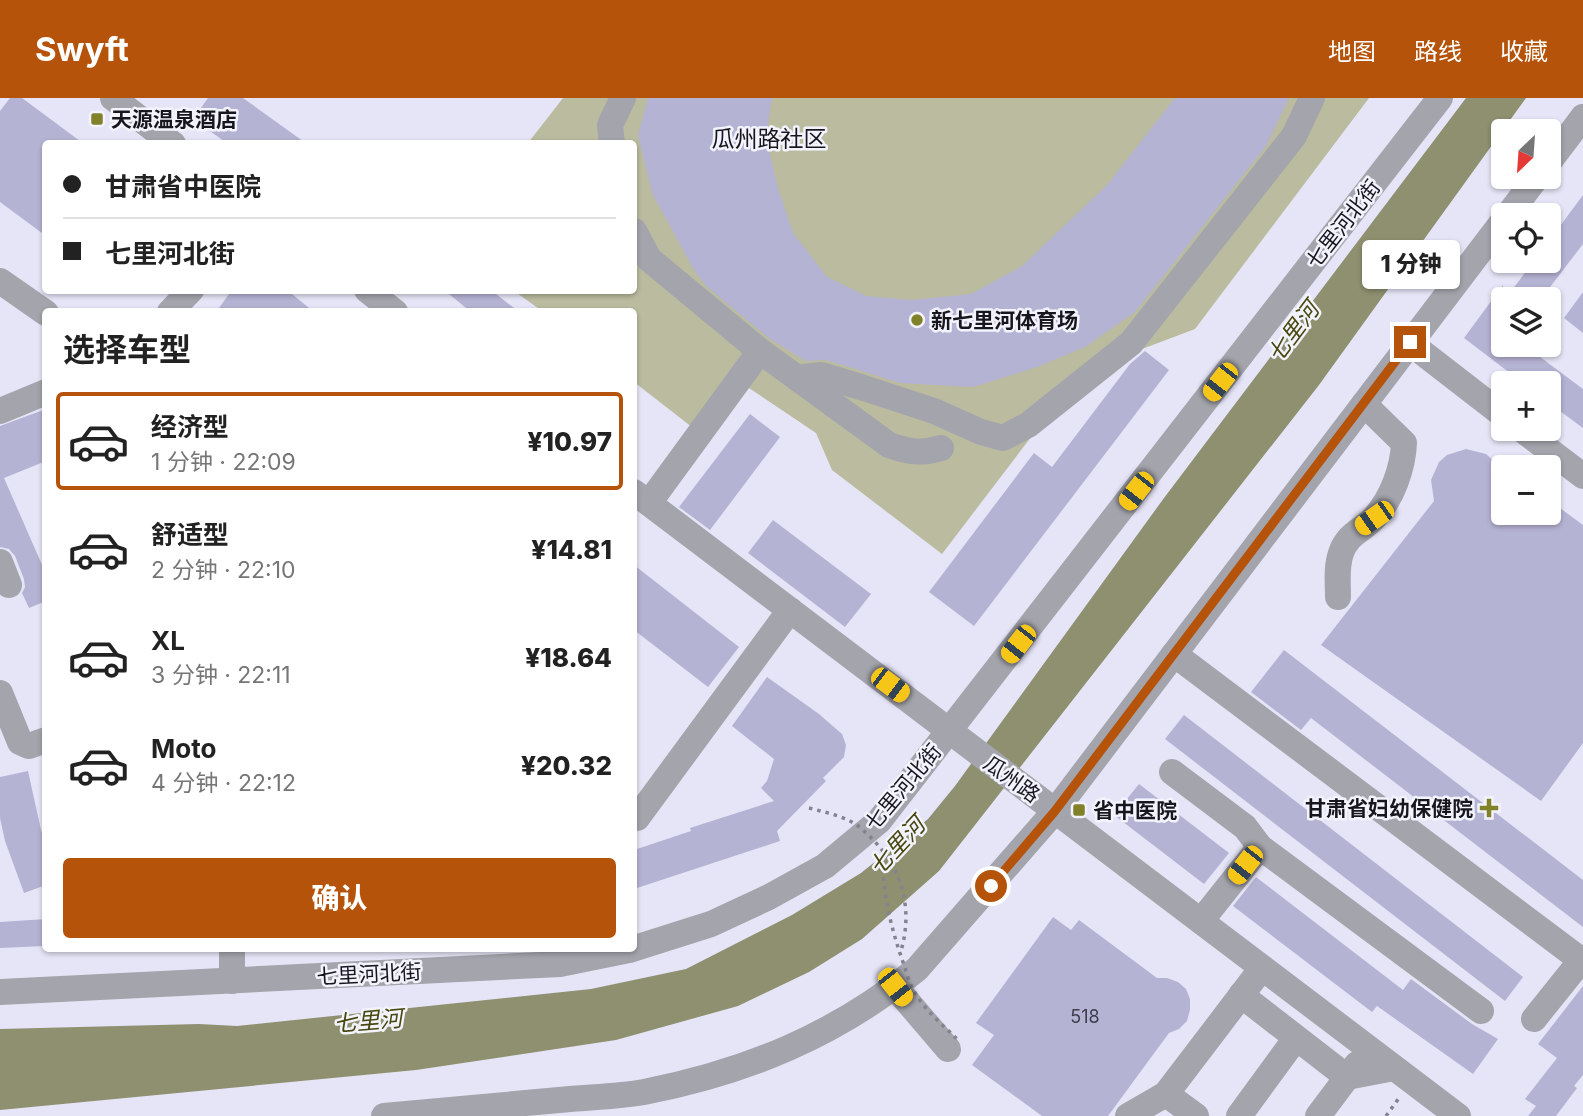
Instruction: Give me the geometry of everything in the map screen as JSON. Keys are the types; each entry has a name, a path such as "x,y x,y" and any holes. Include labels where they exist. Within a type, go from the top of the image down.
{"street":[{"path":"113,98 168,140"},
{"path":"612,140 610,125 623,98"},
{"path":"797,378 821,375 934,411 981,432 1003,438 1028,425 1131,343 1294,136 1312,98"},
{"name":"七里河北街","path":"637,947 711,924 769,897 825,866 878,821 1440,98"},
{"path":"1561,146 1583,117"},
{"path":"1517,203 1528,189"},
{"path":"637,236 649,258 760,351 890,445 907,452 928,452 941,448"},
{"path":"384,1116 645,1104 790,1049 895,987 926,959 1055,811 1491,237"},
{"path":"0,281 42,310"},
{"path":"174,308 187,294"},
{"path":"372,294 390,308"},
{"path":"1410,342 1491,406"},
{"path":"641,498 760,351"},
{"path":"0,411 42,394"},
{"path":"1338,597 1341,552 1353,532 1374,518 1398,481 1404,455 1404,443 1364,404"},
{"path":"1537,441 1583,476"},
{"name":"瓜州路","path":"641,498 1458,1116"},
{"path":"637,818 790,610"},
{"path":"1174,654 1582,959 1534,1019"},
{"path":"0,693 20,742 29,746 42,741"},
{"path":"1172,772 1245,827 1260,847 1481,1011"},
{"path":"1201,921 1260,847"},
{"path":"232,952 232,981"},
{"name":"七里河北街","path":"0,992 560,964 619,952"},
{"path":"1128,1116 1166,1094 1262,968"},
{"path":"895,987 953,1045"},
{"path":"1241,995 1347,1077 1394,1068"},
{"path":"1239,1116 1296,1038"},
{"path":"1318,1116 1368,1048"},
{"path":"1166,1094 1196,1116"}],"path":[{"path":"809,807 841,817 863,830 893,868 906,899 907,924 900,954"},
{"path":"883,852 882,882 895,944 914,991 953,1045"}],"shaded area":[{"name":"新七里河体育场","path":"563,98 1369,98 1195,329 1142,349 1073,382 942,554 832,470 816,433 746,386 706,438 637,384 637,308 538,308 518,294 637,294 637,140 530,140"}],"water":[{"name":"七里河","path":"1466,98 1526,98 1511,119 1491,119 1491,147 1319,385 939,871 862,939 809,972 738,1006 616,1040 416,1070 0,1110 0,1029 199,1024 237,1026 591,989 686,969 792,915 861,873 928,819 955,786 1164,498"}],"building":[{"path":"10,98 22,98 79,140 42,140 42,233 0,202 0,111"},
{"path":"208,98 243,98 301,140 222,140 193,119"},
{"path":"648,98 772,98 766,137 777,185 793,233 827,277 866,296 912,300 971,294 1022,266 1107,185 1175,98 1289,98 1266,146 1135,312 1085,347 1037,367 973,387 900,383 826,360 806,361 770,339 707,287 694,270 652,193 638,135"},
{"path":"1583,195 1583,244 1561,273 1561,225"},
{"path":"1525,273 1561,273 1550,287 1514,287"},
{"path":"1583,292 1583,333 1564,318"},
{"path":"229,294 292,294 309,308 219,308"},
{"path":"449,294 496,294 514,308 466,308"},
{"path":"1491,301 1491,357 1540,357 1559,371 1507,371 1464,338"},
{"path":"1145,351 1169,370 974,626 929,592 1034,453 1052,467 1130,364"},
{"path":"1561,373 1583,389 1583,428 1561,412"},
{"path":"42,410 42,463 4,478 42,565 42,603 29,608 22,593 25,587 24,579 15,556 9,549 0,547 0,426"},
{"path":"750,414 780,437 710,530 679,507"},
{"path":"1466,449 1486,454 1491,458 1491,525 1561,525 1561,509 1583,525 1583,743 1541,801 1321,645 1434,501 1431,480 1439,462 1447,455"},
{"path":"773,520 871,594 845,627 748,553"},
{"path":"637,567 739,647 708,687 637,632"},
{"path":"1284,650 1583,880 1583,927 1311,718 1301,730 1251,692"},
{"path":"767,677 842,734 846,745 844,757 823,778 826,781 777,831 780,841 637,888 637,849 691,831 690,828 774,801 761,788 767,781 774,759 732,726"},
{"path":"1184,715 1523,977 1505,1001 1165,739"},
{"path":"28,771 42,832 42,886 24,893 5,841 0,818 0,777"},
{"path":"1139,784 1229,853 1204,884 1114,815"},
{"path":"1256,877 1403,990 1411,979 1472,1024 1498,1039 1473,1074 1377,1006 1372,1012 1233,906"},
{"path":"1053,917 1071,930 1079,920 1157,978 1178,982 1186,989 1190,999 1187,1021 1179,1029 1169,1033 1108,1116 1042,1116 972,1065 994,1035 976,1023"},
{"path":"42,919 42,946 0,948 0,922"},
{"path":"1583,986 1583,1075 1574,1086 1577,1088 1556,1116 1528,1116 1536,1106 1525,1099 1557,1058 1538,1044"}],"place":[{"name":"天源温泉酒店","path":"97,119"},
{"name":"新七里河体育场","path":"917,320"},
{"name":"甘肃省妇幼保健院","path":"1489,808"},
{"name":"省中医院","path":"1079,810"}],"district":[{"name":"瓜州路社区","path":"769,139"}],"route":[{"path":"991,886 1055,811 1410,342"}]}
